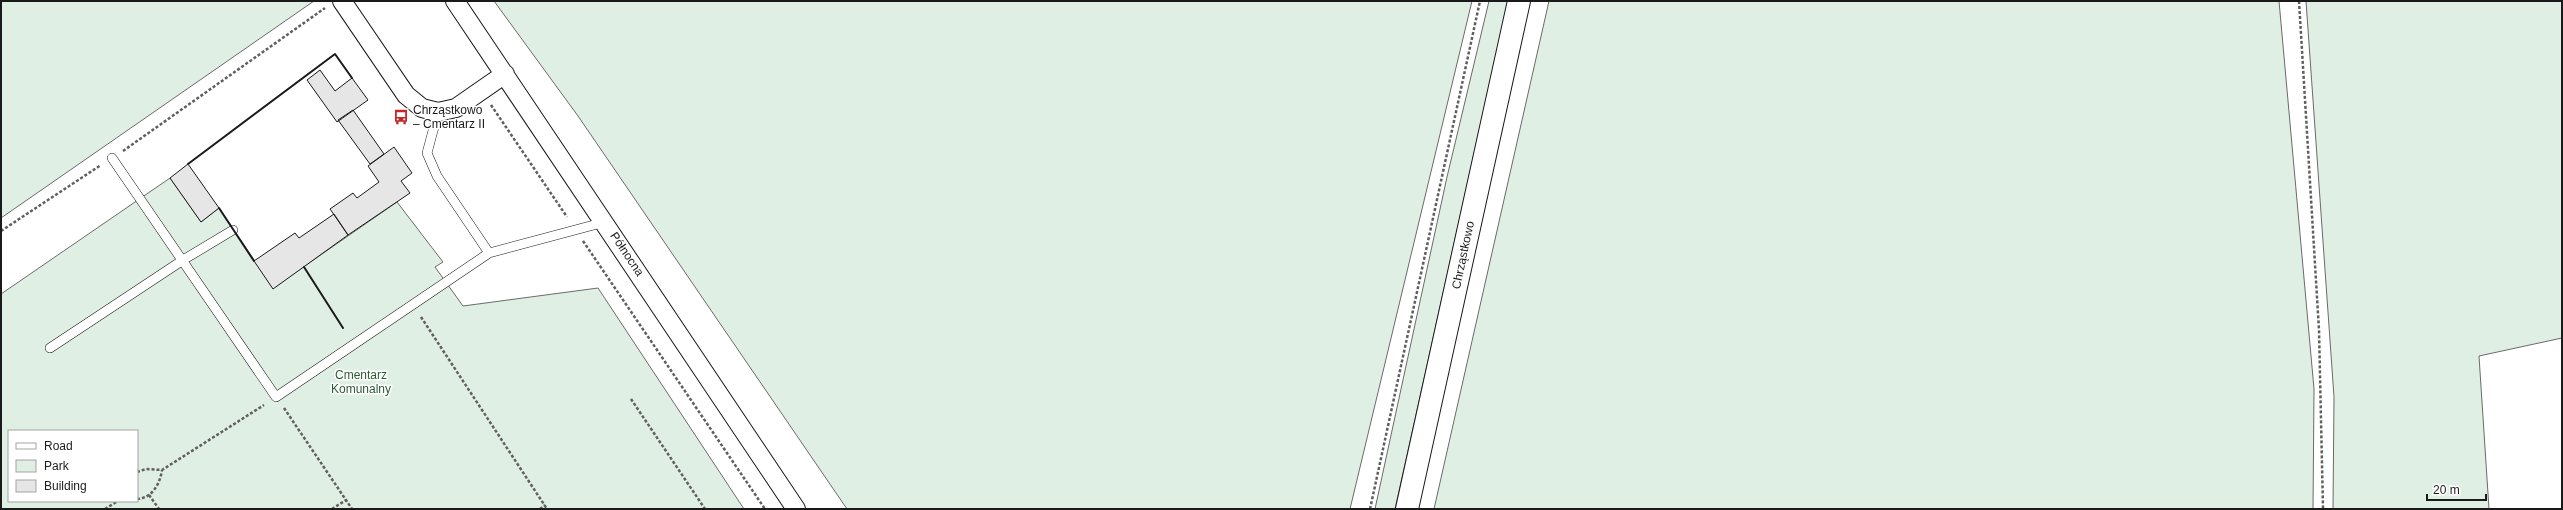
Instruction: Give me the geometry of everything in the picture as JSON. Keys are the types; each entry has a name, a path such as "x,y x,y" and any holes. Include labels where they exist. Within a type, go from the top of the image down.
{"street":[{"name":"Północna","path":"455,1 605,222 796,509"},
{"name":"Chrząstkowo","path":"1407,509 1519,1"},
{"path":"335,3 406,95 422,108 438,112 456,108 505,74"}],"lane":[{"path":"438,112 427,153 437,176 489,253"},
{"path":"112,158 276,396 489,253 605,222"},
{"path":"50,348 183,260 233,230"}],"path":[{"path":"1370,509 1480,1"},
{"path":"2299,1 2319,330 2323,509"},
{"path":"1,231 112,158 335,3"},
{"path":"481,90 765,509"},
{"path":"413,305 547,509"},
{"path":"138,472 146,469 162,470 276,396 352,509"},
{"path":"631,399 705,509"},
{"path":"138,499 149,495 157,486 162,470"},
{"path":"149,495 159,509"},
{"path":"332,509 346,500"},
{"path":"104,509 116,502"},
{"path":"540,509 545,505"}],"green space":[{"path":"1,1 314,1 1,218"},
{"path":"494,1 1472,1 1350,509 847,509 578,116"},
{"path":"1489,1 1508,1 1395,509 1375,509 1447,177"},
{"path":"1549,1 2279,1 2314,389 2313,509 1434,509"},
{"path":"2306,1 2562,1 2562,338 2479,356 2489,509 2333,509 2334,397"},
{"name":"Cmentarz Komunalny","path":"170,178 201,222 219,208 273,288 397,202 443,262 435,267 463,306 598,288 744,509 1,509 1,294"}],"building":[{"path":"320,70 335,91 352,78 368,100 337,122 307,80"},
{"path":"353,110 384,154 370,164 338,120"},
{"path":"394,147 412,173 401,181 410,193 348,235 330,209 353,193 357,198 379,182 368,166"},
{"path":"188,164 219,208 201,222 170,178"},
{"path":"334,214 348,235 273,289 254,261 295,233 299,238"}],"wall":[{"path":"188,164 335,54 352,78"},
{"path":"219,208 254,261"},
{"path":"304,267 343,328"}],"place":[{"name":"Chrząstkowo – Cmentarz II","path":"401,117"}]}
